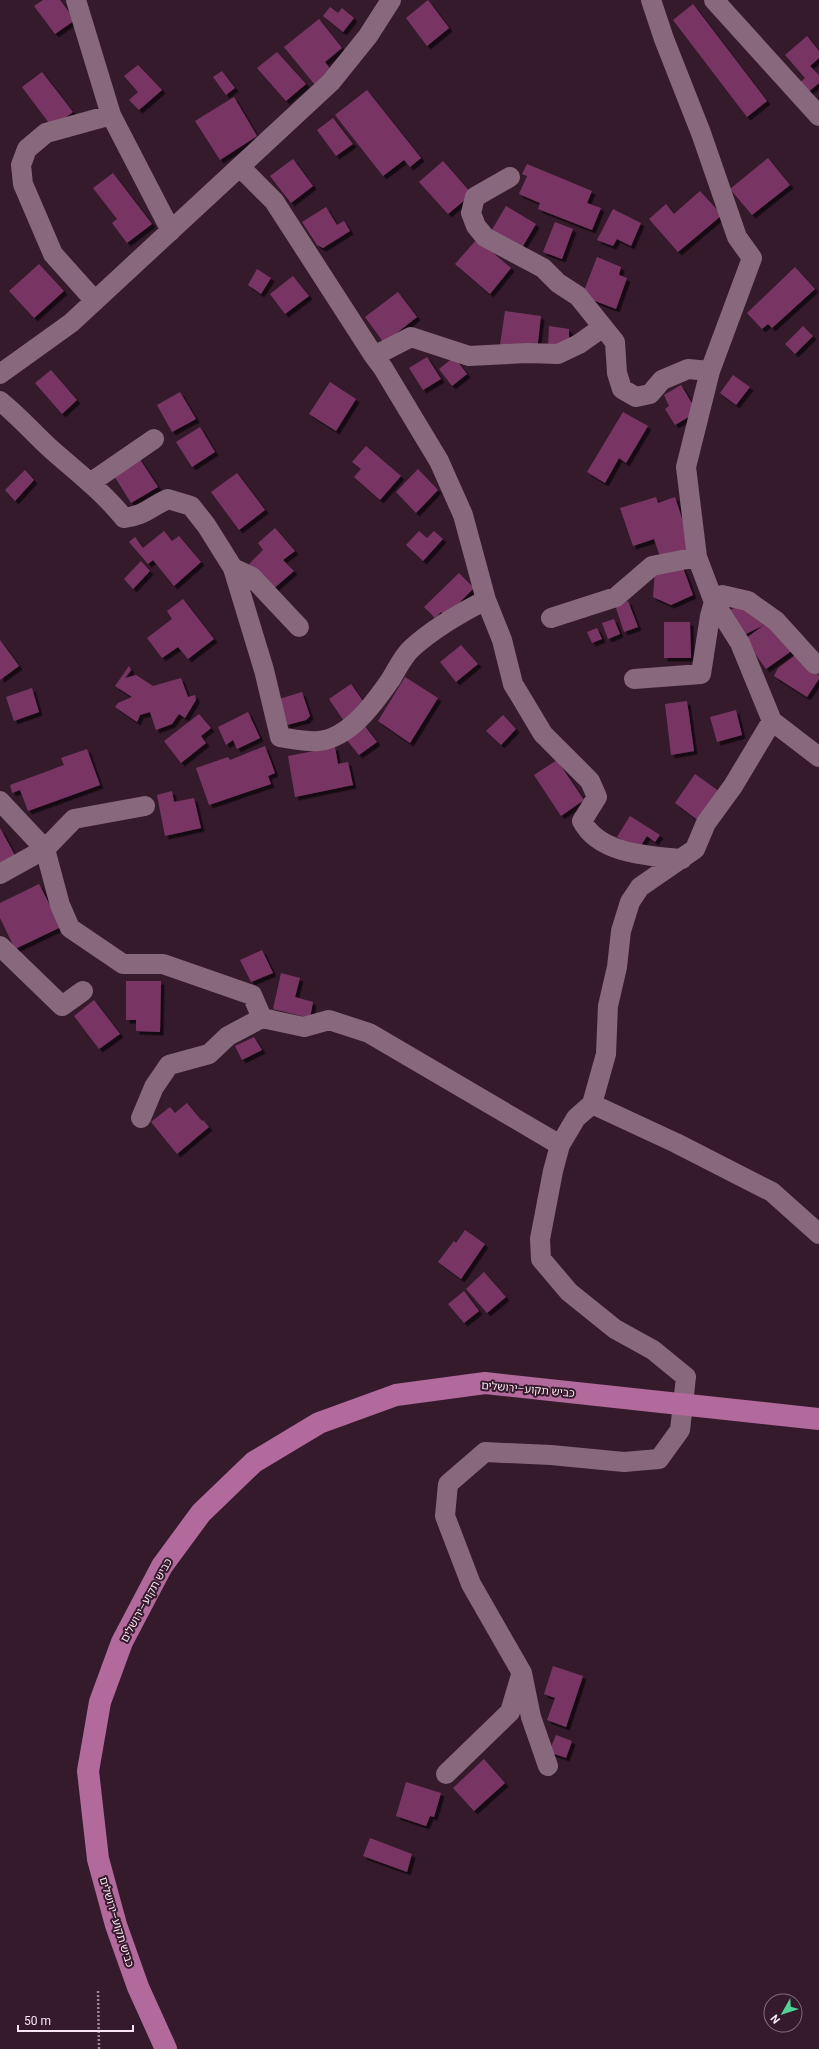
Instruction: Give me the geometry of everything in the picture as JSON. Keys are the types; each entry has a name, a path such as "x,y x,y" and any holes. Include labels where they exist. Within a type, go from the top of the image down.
{"main road":[{"name":"כביש תקוע–ירושלים","path":"166,2049 138,1986 116,1925 98,1859 88,1771 100,1702 122,1642 162,1566 201,1513 254,1462 319,1423 396,1395 485,1383 819,1419"}],"street":[{"path":"76,0 111,115 171,231"},
{"path":"0,374 71,323 331,82 368,36 390,0"},
{"path":"651,0 664,39 701,133 737,237 752,258 710,371 686,467 697,557 714,602 740,643 772,721 819,757"},
{"path":"714,0 728,18 819,116"},
{"path":"719,0 728,18"},
{"path":"95,300 53,254 23,184 21,165 27,149 46,133 111,115"},
{"path":"240,167 274,201 383,368 439,461 463,515 486,600 502,640 513,684 543,734 590,781 597,797 582,821 587,830 605,845 622,850 682,859"},
{"path":"510,177 475,197 471,213 476,226 485,237 543,268 558,283 578,296 615,342 617,373 622,389 636,397 650,394 662,380 688,369 710,371"},
{"path":"374,356 411,337 469,356 527,353 558,354 579,344 603,327"},
{"path":"0,401 90,483 124,518 139,516 155,505 168,499 191,506 206,525 233,568 264,670 280,737 307,741 321,741 339,734 360,720 374,703 411,649 462,612 486,600"},
{"path":"90,483 154,439"},
{"path":"551,618 616,597 652,566 697,557"},
{"path":"233,568 252,577 299,627"},
{"path":"634,679 701,674 710,616 714,602 722,595 748,601 776,621 815,664"},
{"path":"548,1766 531,1717 522,1673 471,1584 445,1516 448,1484 484,1452 551,1455 624,1462 659,1460 680,1430 686,1376 653,1350 615,1329 569,1292 541,1259 540,1239 553,1171 560,1145 576,1118 592,1104 606,1054 608,1006 617,967 621,931 630,902 640,887 695,849 706,823 733,786 772,721"},
{"path":"0,801 46,849 60,905 70,928 123,964 163,964 252,995 262,1018"},
{"path":"0,874 46,849 74,819 145,806"},
{"path":"0,946 62,1006 83,991"},
{"path":"141,1118 154,1087 169,1065 209,1054 228,1036 262,1018 304,1027 329,1020 369,1033 560,1145"},
{"path":"592,1104 676,1143 772,1192 819,1234"},
{"path":"446,1774 510,1712 522,1673"}],"path":[{"path":"98,1991 99,2049"}],"building":[{"path":"43,0 60,0 75,20 55,34 34,6"},
{"path":"428,0 449,28 427,46 406,18"},
{"path":"693,4 767,101 747,117 673,20"},
{"path":"330,7 338,13 342,8 354,18 343,32 323,16"},
{"path":"319,19 342,48 325,62 332,71 315,85 284,47"},
{"path":"807,36 819,51 819,58 810,66 819,75 819,83 807,93 799,83 805,78 785,55"},
{"path":"277,52 306,84 286,101 257,68"},
{"path":"138,65 162,90 139,110 129,100 138,92 124,76"},
{"path":"222,71 235,88 226,95 213,77"},
{"path":"42,72 73,112 52,127 22,87"},
{"path":"367,90 421,158 410,167 404,160 383,176 335,115"},
{"path":"234,97 257,136 220,160 195,121"},
{"path":"333,118 353,144 336,156 317,130"},
{"path":"768,158 790,185 752,215 730,189"},
{"path":"293,159 313,186 291,203 270,176"},
{"path":"443,161 472,194 448,214 419,182"},
{"path":"527,164 592,191 587,203 601,208 592,230 538,209 540,203 519,194 527,176 522,174"},
{"path":"113,173 152,224 127,243 112,223 117,219 93,188"},
{"path":"700,191 722,215 678,252 649,219 666,204 674,214"},
{"path":"506,206 536,224 520,251 490,233"},
{"path":"326,207 337,225 344,221 350,231 323,248 317,245 302,222"},
{"path":"613,209 641,223 631,246 617,239 613,246 597,240"},
{"path":"555,222 573,229 562,259 543,252"},
{"path":"477,239 511,268 490,294 455,264"},
{"path":"597,257 621,267 619,275 627,278 616,309 582,296"},
{"path":"39,264 64,291 34,318 9,291"},
{"path":"795,267 815,289 772,328 768,324 762,329 747,313"},
{"path":"257,269 271,278 261,294 248,285"},
{"path":"293,276 309,296 285,314 270,294"},
{"path":"398,292 417,317 384,343 365,317"},
{"path":"505,311 541,316 537,350 500,345"},
{"path":"549,326 569,329 569,347 548,346"},
{"path":"803,326 813,336 795,354 785,344"},
{"path":"427,357 441,379 423,390 409,368"},
{"path":"454,357 467,374 452,386 439,369"},
{"path":"51,370 77,400 62,414 35,383"},
{"path":"733,375 750,387 736,405 720,393"},
{"path":"330,382 356,399 336,431 309,414"},
{"path":"681,385 697,412 675,425 665,409 669,406 664,395"},
{"path":"180,392 196,419 172,432 157,405"},
{"path":"623,412 648,426 626,463 619,458 605,483 587,472"},
{"path":"200,427 215,452 192,467 176,442"},
{"path":"366,446 401,476 380,500 354,477 361,469 352,462"},
{"path":"139,458 158,487 131,503 113,474"},
{"path":"418,469 438,490 416,513 396,492"},
{"path":"25,470 34,480 15,501 5,490"},
{"path":"237,473 265,510 239,530 211,492"},
{"path":"656,497 658,503 675,497 693,552 662,562 654,539 633,546 620,508"},
{"path":"275,528 295,551 283,560 294,571 272,590 249,564 263,550 258,543"},
{"path":"164,531 172,541 179,536 201,562 174,586 153,560 148,564 129,542 135,537 143,548"},
{"path":"419,531 427,538 434,531 443,539 423,561 406,545"},
{"path":"141,561 150,571 133,589 124,579"},
{"path":"682,565 693,595 671,605 653,597 655,570"},
{"path":"459,573 474,588 446,616 441,612 435,618 424,607"},
{"path":"183,599 214,639 188,659 178,647 162,658 147,638 172,619 167,611"},
{"path":"628,601 638,627 624,632 615,605"},
{"path":"736,607 754,612 764,625 744,635 730,610"},
{"path":"614,619 620,634 608,639 602,623"},
{"path":"771,620 793,650 766,669 745,639"},
{"path":"664,622 690,622 691,658 664,658"},
{"path":"597,628 602,639 592,643 587,632"},
{"path":"0,640 19,666 0,680"},
{"path":"461,645 478,664 456,682 440,662"},
{"path":"798,653 803,665 819,675 819,679 807,697 774,676 778,668"},
{"path":"129,666 131,670 125,678 136,675 153,686 181,678 188,697 195,695 196,700 185,718 179,714 172,724 156,730 150,712 140,715 137,722 115,707 118,703 132,697 115,686"},
{"path":"405,677 438,698 410,743 378,721"},
{"path":"351,684 368,708 346,724 329,699"},
{"path":"32,688 39,712 14,721 6,697"},
{"path":"302,692 310,716 306,720 287,725 276,700"},
{"path":"687,701 694,751 671,755 665,704"},
{"path":"736,710 742,735 717,742 710,717"},
{"path":"248,712 260,738 237,749 233,740 226,745 218,727"},
{"path":"199,714 211,728 201,736 206,743 181,763 164,741"},
{"path":"503,715 516,729 501,745 486,731"},
{"path":"364,725 377,742 359,755 346,739"},
{"path":"265,746 275,773 268,776 271,784 209,805 196,768 228,757 230,760"},
{"path":"335,747 338,764 348,762 353,785 295,797 288,756"},
{"path":"87,749 100,785 28,811 20,790 12,793 10,785 64,765 61,758"},
{"path":"557,760 584,800 561,816 534,775"},
{"path":"695,774 720,792 699,821 675,803"},
{"path":"172,791 174,802 194,798 201,828 165,836 157,795"},
{"path":"630,816 660,835 655,842 647,836 638,850 617,837"},
{"path":"0,828 17,859 0,867"},
{"path":"39,884 61,927 15,949 0,918 0,903"},
{"path":"262,950 273,973 251,982 240,960"},
{"path":"281,973 300,978 295,997 313,1002 310,1018 273,1009"},
{"path":"126,981 161,981 160,1032 136,1031 136,1020 126,1020"},
{"path":"94,1000 120,1034 99,1049 74,1016"},
{"path":"254,1037 262,1050 242,1060 235,1046"},
{"path":"187,1103 209,1127 177,1154 151,1122 170,1107 175,1113"},
{"path":"465,1230 485,1244 461,1279 438,1262 454,1241 456,1243"},
{"path":"484,1272 506,1297 487,1313 466,1289"},
{"path":"464,1291 479,1311 464,1323 448,1304"},
{"path":"553,1666 583,1676 566,1727 547,1720 555,1698 544,1694"},
{"path":"556,1735 572,1741 566,1758 549,1752"},
{"path":"484,1759 505,1783 474,1811 453,1788"},
{"path":"406,1782 441,1793 434,1817 430,1816 426,1826 396,1816"},
{"path":"370,1838 412,1854 407,1872 363,1856"}]}
